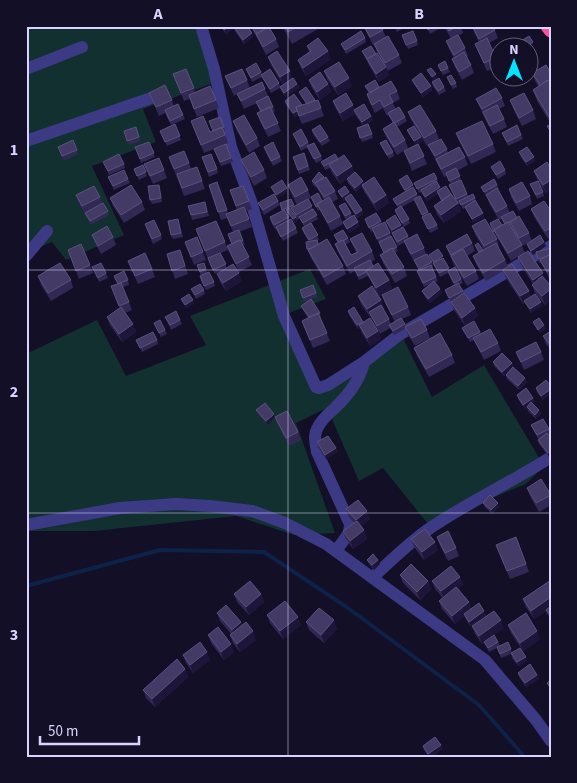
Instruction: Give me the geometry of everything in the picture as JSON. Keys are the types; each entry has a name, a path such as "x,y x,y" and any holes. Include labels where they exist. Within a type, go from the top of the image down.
{"highway":[{"path":"548,26 551,30"}],"street":[{"path":"204,27 232,147 251,201 284,316 316,387 323,387 364,362 399,336 551,246"},
{"path":"26,69 82,47"},
{"path":"26,141 163,94"},
{"path":"26,256 47,231"},
{"path":"336,551 349,533 350,526 317,452 315,443 316,431 359,379 364,362"},
{"path":"373,577 412,542 441,520 551,457"},
{"path":"26,525 138,506 176,504 252,511 285,522 336,551 486,660 551,741"}],"green space":[{"path":"26,26 45,26 46,28 52,26 205,26 219,81 143,109 156,142 92,166 124,235 66,260 52,242 26,253"},
{"path":"310,269 326,299 286,314 318,384 402,336 432,397 484,365 544,466 526,484 428,524 383,468 359,481 327,408 296,423 335,533 294,535 236,516 94,531 26,531 26,354 97,320 126,376 206,345 190,316"}],"building":[{"path":"222,26 230,26 224,30"},
{"path":"235,26 247,26 252,33 243,40"},
{"path":"251,26 267,26 268,27 256,34"},
{"path":"285,26 298,26 288,32"},
{"path":"364,26 381,26 383,30 370,37"},
{"path":"446,26 457,26 449,31"},
{"path":"472,26 492,26 495,30 479,39"},
{"path":"269,27 276,39 263,47 256,34"},
{"path":"361,31 365,38 345,50 341,44"},
{"path":"413,31 417,41 406,45 402,35"},
{"path":"458,35 465,48 454,55 446,41"},
{"path":"388,36 399,55 385,63 374,44"},
{"path":"318,38 328,51 303,68 298,60 311,51 307,46"},
{"path":"487,38 490,45 490,60 484,63 475,44"},
{"path":"371,46 376,54 367,59 362,51"},
{"path":"277,51 290,71 280,77 268,57"},
{"path":"464,52 471,65 459,72 452,59"},
{"path":"377,53 386,67 376,74 367,59"},
{"path":"445,61 448,68 441,71 438,65"},
{"path":"339,62 349,78 335,87 324,71"},
{"path":"256,63 261,72 251,78 246,69"},
{"path":"546,65 551,73 551,80 540,85 540,68"},
{"path":"431,68 436,74 432,77 427,70"},
{"path":"186,69 194,88 181,93 173,74"},
{"path":"242,69 247,80 231,88 225,76"},
{"path":"270,69 279,83 270,89 261,75"},
{"path":"320,72 328,84 317,92 309,80"},
{"path":"421,73 431,86 421,93 412,80"},
{"path":"451,75 456,83 451,85 447,77"},
{"path":"293,78 297,84 284,93 280,87"},
{"path":"439,78 444,87 438,91 432,82"},
{"path":"375,80 379,87 370,93 365,86"},
{"path":"548,80 551,84 551,116 549,117 533,90 540,88 540,85"},
{"path":"391,81 397,91 389,95 393,102 384,107 380,100 372,105 367,94"},
{"path":"262,82 265,89 241,101 237,94"},
{"path":"165,85 172,100 156,107 149,93"},
{"path":"210,86 216,100 194,109 189,95"},
{"path":"306,87 315,100 307,104 299,92"},
{"path":"496,88 502,98 482,109 476,99"},
{"path":"346,93 353,105 340,113 333,101"},
{"path":"524,93 533,110 519,118 510,100"},
{"path":"294,94 302,105 296,107 297,111 293,113 285,101"},
{"path":"268,96 273,107 261,111 256,102"},
{"path":"318,100 321,108 299,116 296,107"},
{"path":"178,104 183,115 170,121 165,110"},
{"path":"364,104 371,116 362,122 354,110"},
{"path":"420,105 436,131 424,138 408,112"},
{"path":"497,105 504,119 490,126 483,112"},
{"path":"270,107 278,123 265,129 257,113"},
{"path":"399,107 405,117 394,123 388,113"},
{"path":"244,115 257,138 246,145 233,121"},
{"path":"203,116 210,132 222,127 225,135 201,145 191,121"},
{"path":"220,117 224,127 213,131 209,121"},
{"path":"482,121 493,144 468,156 456,133"},
{"path":"394,122 405,140 394,147 383,129"},
{"path":"175,124 180,136 165,142 160,131"},
{"path":"368,124 372,134 360,138 357,128"},
{"path":"551,124 551,132 547,126"},
{"path":"320,125 328,137 320,142 312,130"},
{"path":"517,125 521,135 507,142 502,133"},
{"path":"414,126 421,137 414,141 407,130"},
{"path":"136,127 139,137 127,141 124,131"},
{"path":"301,129 308,142 300,147 293,134"},
{"path":"441,139 447,149 435,156 428,145"},
{"path":"73,140 77,150 62,156 58,147"},
{"path":"386,140 393,152 387,155 380,143"},
{"path":"149,142 154,153 140,159 135,147"},
{"path":"273,142 280,157 271,161 264,147"},
{"path":"314,143 321,156 314,159 307,146"},
{"path":"226,144 231,158 220,162 214,149"},
{"path":"418,144 424,156 410,163 404,151"},
{"path":"459,147 465,157 441,169 436,159"},
{"path":"527,147 534,157 526,162 519,152"},
{"path":"184,151 189,163 174,169 169,157"},
{"path":"254,152 264,170 251,177 241,160"},
{"path":"304,153 308,166 298,170 293,157"},
{"path":"119,154 124,164 108,171 103,162"},
{"path":"211,154 217,169 208,172 202,157"},
{"path":"335,154 338,159 324,166 321,162"},
{"path":"344,155 352,166 337,176 329,165"},
{"path":"159,158 164,170 150,176 144,164"},
{"path":"500,161 505,170 496,175 491,167"},
{"path":"547,162 551,169 551,180 543,185 534,171"},
{"path":"143,165 146,172 137,176 134,169"},
{"path":"197,167 202,181 182,188 177,174"},
{"path":"456,168 460,176 449,181 446,173"},
{"path":"124,170 128,179 113,186 108,177"},
{"path":"319,172 324,177 316,184 312,181"},
{"path":"355,172 363,181 355,188 347,179"},
{"path":"434,173 437,179 417,189 414,183"},
{"path":"407,175 413,185 405,190 399,180"},
{"path":"301,177 308,190 295,197 288,185"},
{"path":"326,177 335,191 324,197 315,183"},
{"path":"374,177 386,195 374,203 362,185"},
{"path":"494,179 497,185 484,192 481,187"},
{"path":"282,180 287,188 276,195 271,187"},
{"path":"461,180 467,194 456,199 449,185"},
{"path":"436,181 440,187 425,197 421,190"},
{"path":"538,181 543,192 536,195 530,184"},
{"path":"217,182 227,210 218,212 209,185"},
{"path":"522,182 530,196 516,203 509,189"},
{"path":"131,185 142,202 121,215 110,198"},
{"path":"159,185 161,198 150,200 148,186"},
{"path":"94,186 100,197 82,206 76,195"},
{"path":"243,186 249,201 236,206 230,190"},
{"path":"345,186 349,192 342,197 338,191"},
{"path":"446,186 451,194 442,201 437,191"},
{"path":"413,187 417,194 397,205 393,199"},
{"path":"497,188 507,206 496,212 486,195"},
{"path":"318,193 322,201 316,207 311,197"},
{"path":"274,194 278,201 263,210 258,203"},
{"path":"351,194 362,210 356,214 345,198"},
{"path":"451,194 458,203 441,215 434,206"},
{"path":"473,194 475,198 461,205 459,201"},
{"path":"420,196 428,212 422,215 414,199"},
{"path":"329,197 340,216 328,223 317,204"},
{"path":"291,199 294,205 282,210 280,203"},
{"path":"308,199 312,206 296,215 291,208"},
{"path":"475,200 483,213 472,219 465,207"},
{"path":"544,201 551,211 551,228 545,231 531,209"},
{"path":"205,202 207,212 191,215 188,206"},
{"path":"103,203 108,211 90,221 85,213"},
{"path":"345,203 351,213 345,216 339,206"},
{"path":"401,206 409,219 402,223 395,210"},
{"path":"244,207 249,219 231,226 226,214"},
{"path":"289,208 296,217 293,219 286,210"},
{"path":"313,209 317,215 303,223 299,217"},
{"path":"284,210 289,217 274,225 270,217"},
{"path":"513,211 517,218 505,224 501,217"},
{"path":"376,213 381,221 369,228 365,219"},
{"path":"430,213 437,225 428,229 422,217"},
{"path":"354,215 358,222 347,229 343,222"},
{"path":"395,215 401,225 392,230 386,221"},
{"path":"519,216 529,233 519,238 510,222"},
{"path":"178,219 181,233 171,235 168,221"},
{"path":"291,219 296,228 281,237 276,227"},
{"path":"485,219 497,239 484,246 472,226"},
{"path":"498,219 502,225 494,230 494,232 490,223"},
{"path":"154,220 161,235 152,239 145,224"},
{"path":"216,221 225,242 205,251 196,229"},
{"path":"385,222 390,233 377,239 372,228"},
{"path":"508,222 522,245 508,253 494,230"},
{"path":"311,223 318,235 309,240 302,228"},
{"path":"107,226 113,237 98,246 92,235"},
{"path":"403,227 408,236 397,242 392,233"},
{"path":"239,230 243,241 240,240 232,244 228,234"},
{"path":"343,230 348,238 338,242 334,235"},
{"path":"362,233 372,251 347,266 335,244 343,240 351,255 358,252 350,239"},
{"path":"417,234 424,248 411,254 404,241"},
{"path":"467,234 472,243 451,255 446,246"},
{"path":"540,235 544,242 531,251 527,244"},
{"path":"391,236 397,247 384,253 379,242"},
{"path":"197,237 203,252 191,257 185,242"},
{"path":"327,239 343,266 324,277 308,250"},
{"path":"240,240 249,257 236,264 227,246"},
{"path":"317,240 318,244 307,249 306,242"},
{"path":"478,243 483,250 479,252 475,245"},
{"path":"496,243 505,260 483,273 473,256"},
{"path":"81,244 90,265 76,271 68,250"},
{"path":"392,248 404,267 392,274 380,255"},
{"path":"551,248 551,254 538,259 536,252"},
{"path":"438,249 443,256 434,262 429,255"},
{"path":"463,249 476,271 464,278 451,256"},
{"path":"180,250 185,266 172,271 167,254"},
{"path":"528,251 543,273 533,280 518,257"},
{"path":"145,253 152,269 135,276 128,261"},
{"path":"220,253 226,264 213,270 208,258"},
{"path":"427,254 432,262 419,269 414,260"},
{"path":"551,254 551,270 547,272 540,260"},
{"path":"443,258 449,268 439,273 433,263"},
{"path":"370,260 373,266 358,276 354,268"},
{"path":"60,263 71,280 48,293 38,276"},
{"path":"101,263 106,273 98,278 92,267"},
{"path":"204,263 206,269 200,272 197,265"},
{"path":"378,263 389,280 376,288 366,271"},
{"path":"233,264 239,273 223,283 217,274"},
{"path":"512,264 529,291 520,296 503,270"},
{"path":"431,265 436,277 423,283 417,271"},
{"path":"455,267 461,279 454,283 448,271"},
{"path":"124,271 128,280 118,284 114,276"},
{"path":"209,272 214,282 204,286 200,276"},
{"path":"542,276 551,286 551,289 542,296 532,285"},
{"path":"434,281 440,289 428,299 422,291"},
{"path":"121,283 129,302 119,306 111,286"},
{"path":"458,283 463,291 449,298 445,290"},
{"path":"200,284 204,290 195,295 191,289"},
{"path":"313,285 316,293 303,298 300,290"},
{"path":"372,286 381,300 367,309 358,296"},
{"path":"398,287 408,307 392,315 382,295"},
{"path":"464,293 475,308 462,318 451,302"},
{"path":"189,294 193,300 185,305 181,299"},
{"path":"535,294 541,302 530,309 524,301"},
{"path":"311,299 320,313 309,317 301,306"},
{"path":"381,305 389,319 377,326 369,312"},
{"path":"121,307 133,324 119,334 107,317"},
{"path":"354,307 363,322 357,325 348,311"},
{"path":"176,311 180,320 170,325 165,317"},
{"path":"318,313 327,333 310,340 302,321"},
{"path":"370,318 378,331 367,338 359,325"},
{"path":"401,318 405,324 393,331 389,325"},
{"path":"539,318 544,325 538,330 533,322"},
{"path":"421,319 427,330 412,338 405,327"},
{"path":"160,320 165,330 159,333 154,323"},
{"path":"474,321 480,332 468,338 462,328"},
{"path":"490,329 498,343 481,352 473,338"},
{"path":"551,331 551,346 543,336"},
{"path":"153,332 157,340 140,348 136,340"},
{"path":"440,333 452,355 426,369 414,348"},
{"path":"536,342 541,352 521,362 516,352"},
{"path":"502,353 512,363 502,372 493,362"},
{"path":"513,367 525,378 518,386 506,375"},
{"path":"546,380 551,389 541,396 536,388"},
{"path":"526,388 533,398 523,405 517,395"},
{"path":"531,402 539,410 535,415 527,407"},
{"path":"265,403 274,414 266,421 256,410"},
{"path":"287,411 298,432 286,438 275,417"},
{"path":"543,419 549,429 537,435 531,425"},
{"path":"547,433 551,438 551,451 548,453 538,440"},
{"path":"328,436 336,448 325,455 317,442"},
{"path":"541,479 551,495 536,503 527,488"},
{"path":"490,495 498,503 491,510 483,503"},
{"path":"358,500 367,511 356,520 346,509"},
{"path":"357,521 364,530 350,541 343,531"},
{"path":"425,529 435,542 422,552 411,539"},
{"path":"448,531 456,548 445,553 437,537"},
{"path":"516,537 526,564 507,571 496,545"},
{"path":"373,554 378,560 372,565 367,560"},
{"path":"411,564 428,581 417,592 400,575"},
{"path":"451,566 460,577 441,591 432,581"},
{"path":"551,580 551,597 531,611 523,599"},
{"path":"250,581 261,594 246,607 234,594"},
{"path":"456,587 469,602 452,616 439,601"},
{"path":"285,601 298,617 280,631 267,615"},
{"path":"479,603 484,611 469,622 464,614"},
{"path":"226,605 241,622 232,630 217,613"},
{"path":"551,606 551,616 546,610"},
{"path":"319,608 334,620 321,635 306,622"},
{"path":"494,611 501,620 479,636 472,626"},
{"path":"526,613 537,631 520,643 508,625"},
{"path":"246,622 253,631 237,644 230,635"},
{"path":"218,627 231,644 221,652 208,635"},
{"path":"494,635 498,642 488,648 484,642"},
{"path":"200,642 207,652 190,665 183,655"},
{"path":"508,642 511,649 500,654 497,647"},
{"path":"520,648 526,657 517,662 511,653"},
{"path":"177,659 185,669 152,699 143,690"},
{"path":"530,664 537,675 525,683 518,673"},
{"path":"551,680 551,689 547,683"},
{"path":"435,737 441,745 428,754 423,746"}],"waterway":[{"path":"26,586 160,550 264,552 348,608 479,705 523,757"}]}
